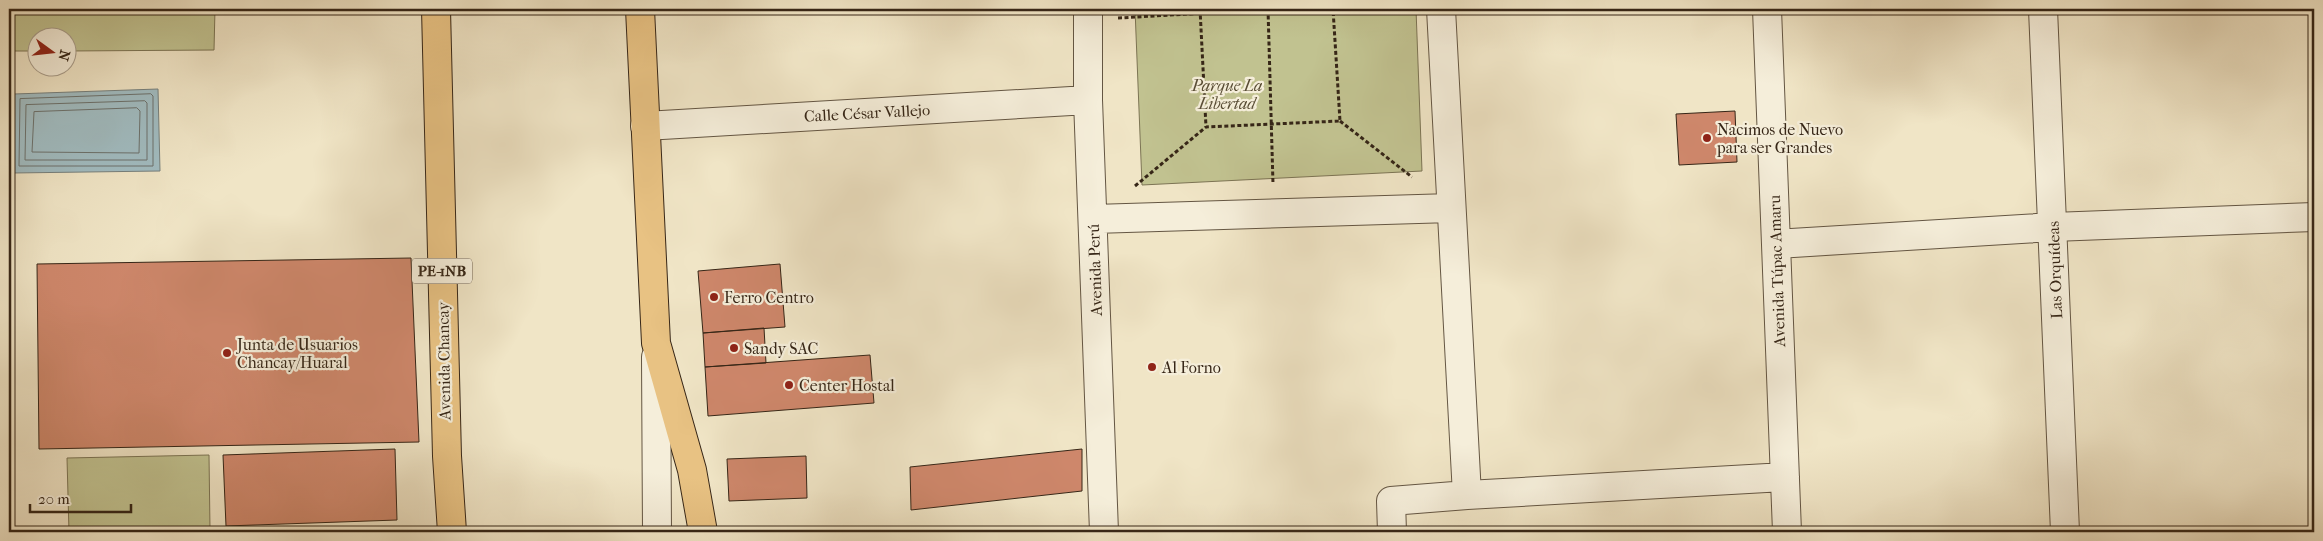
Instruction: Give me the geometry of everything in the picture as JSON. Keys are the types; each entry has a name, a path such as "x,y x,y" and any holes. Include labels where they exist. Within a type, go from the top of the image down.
{"highway":[{"name":"Avenida Chancay","path":"436,9 447,456 452,532"},
{"path":"640,9 656,343 692,470 703,532"}],"street":[{"path":"1441,9 1467,495"},
{"name":"Avenida Túpac Amaru","path":"1767,9 1787,532"},
{"name":"Las Orquídeas","path":"2043,9 2065,532"},
{"name":"Avenida Perú","path":"1088,14 1088,100 1094,219 1104,532"},
{"name":"Calle César Vallejo","path":"646,126 1088,100"},
{"path":"1094,219 1451,208"},
{"path":"1776,244 2053,227 2314,217"},
{"path":"656,343 657,532"},
{"path":"1392,532 1391,501 1785,477"}],"path":[{"path":"1268,9 1274,213"},
{"path":"1088,14 1277,9"},
{"path":"1333,9 1340,121"},
{"path":"1200,11 1206,127"},
{"path":"1131,189 1206,127 1340,121 1414,179"}],"green space":[{"path":"9,9 215,9 214,50 78,51 78,28 28,28 28,51 9,51"},
{"name":"Parque La Libertad","path":"1135,9 1416,9 1422,171 1142,185"},
{"path":"209,455 210,529 69,532 67,458"}],"water":[{"path":"158,89 160,171 13,173 14,94"}],"building":[{"name":"Nacimos de Nuevo para ser Grandes","path":"1735,111 1737,162 1679,165 1676,114"},
{"name":"Junta de Usuarios Chancay/Huaral","path":"411,258 419,442 39,449 37,264"},
{"path":"780,264 785,327 703,333 698,271"},
{"name":"Sandy SAC","path":"764,328 766,363 705,367 703,333"},
{"name":"Center Hostal","path":"870,355 874,403 708,416 705,367"},
{"path":"395,449 397,520 226,526 223,455"},
{"path":"1082,449 1082,491 911,510 910,467"},
{"path":"806,456 807,498 729,501 727,459"}],"place":[{"name":"Nacimos de Nuevo para ser Grandes","path":"1707,138"},
{"name":"Ferro Centro","path":"714,297"},
{"name":"Sandy SAC","path":"734,348"},
{"name":"Junta de Usuarios Chancay/Huaral","path":"227,353"},
{"name":"Al Forno","path":"1152,367"},
{"name":"Center Hostal","path":"789,385"}]}
